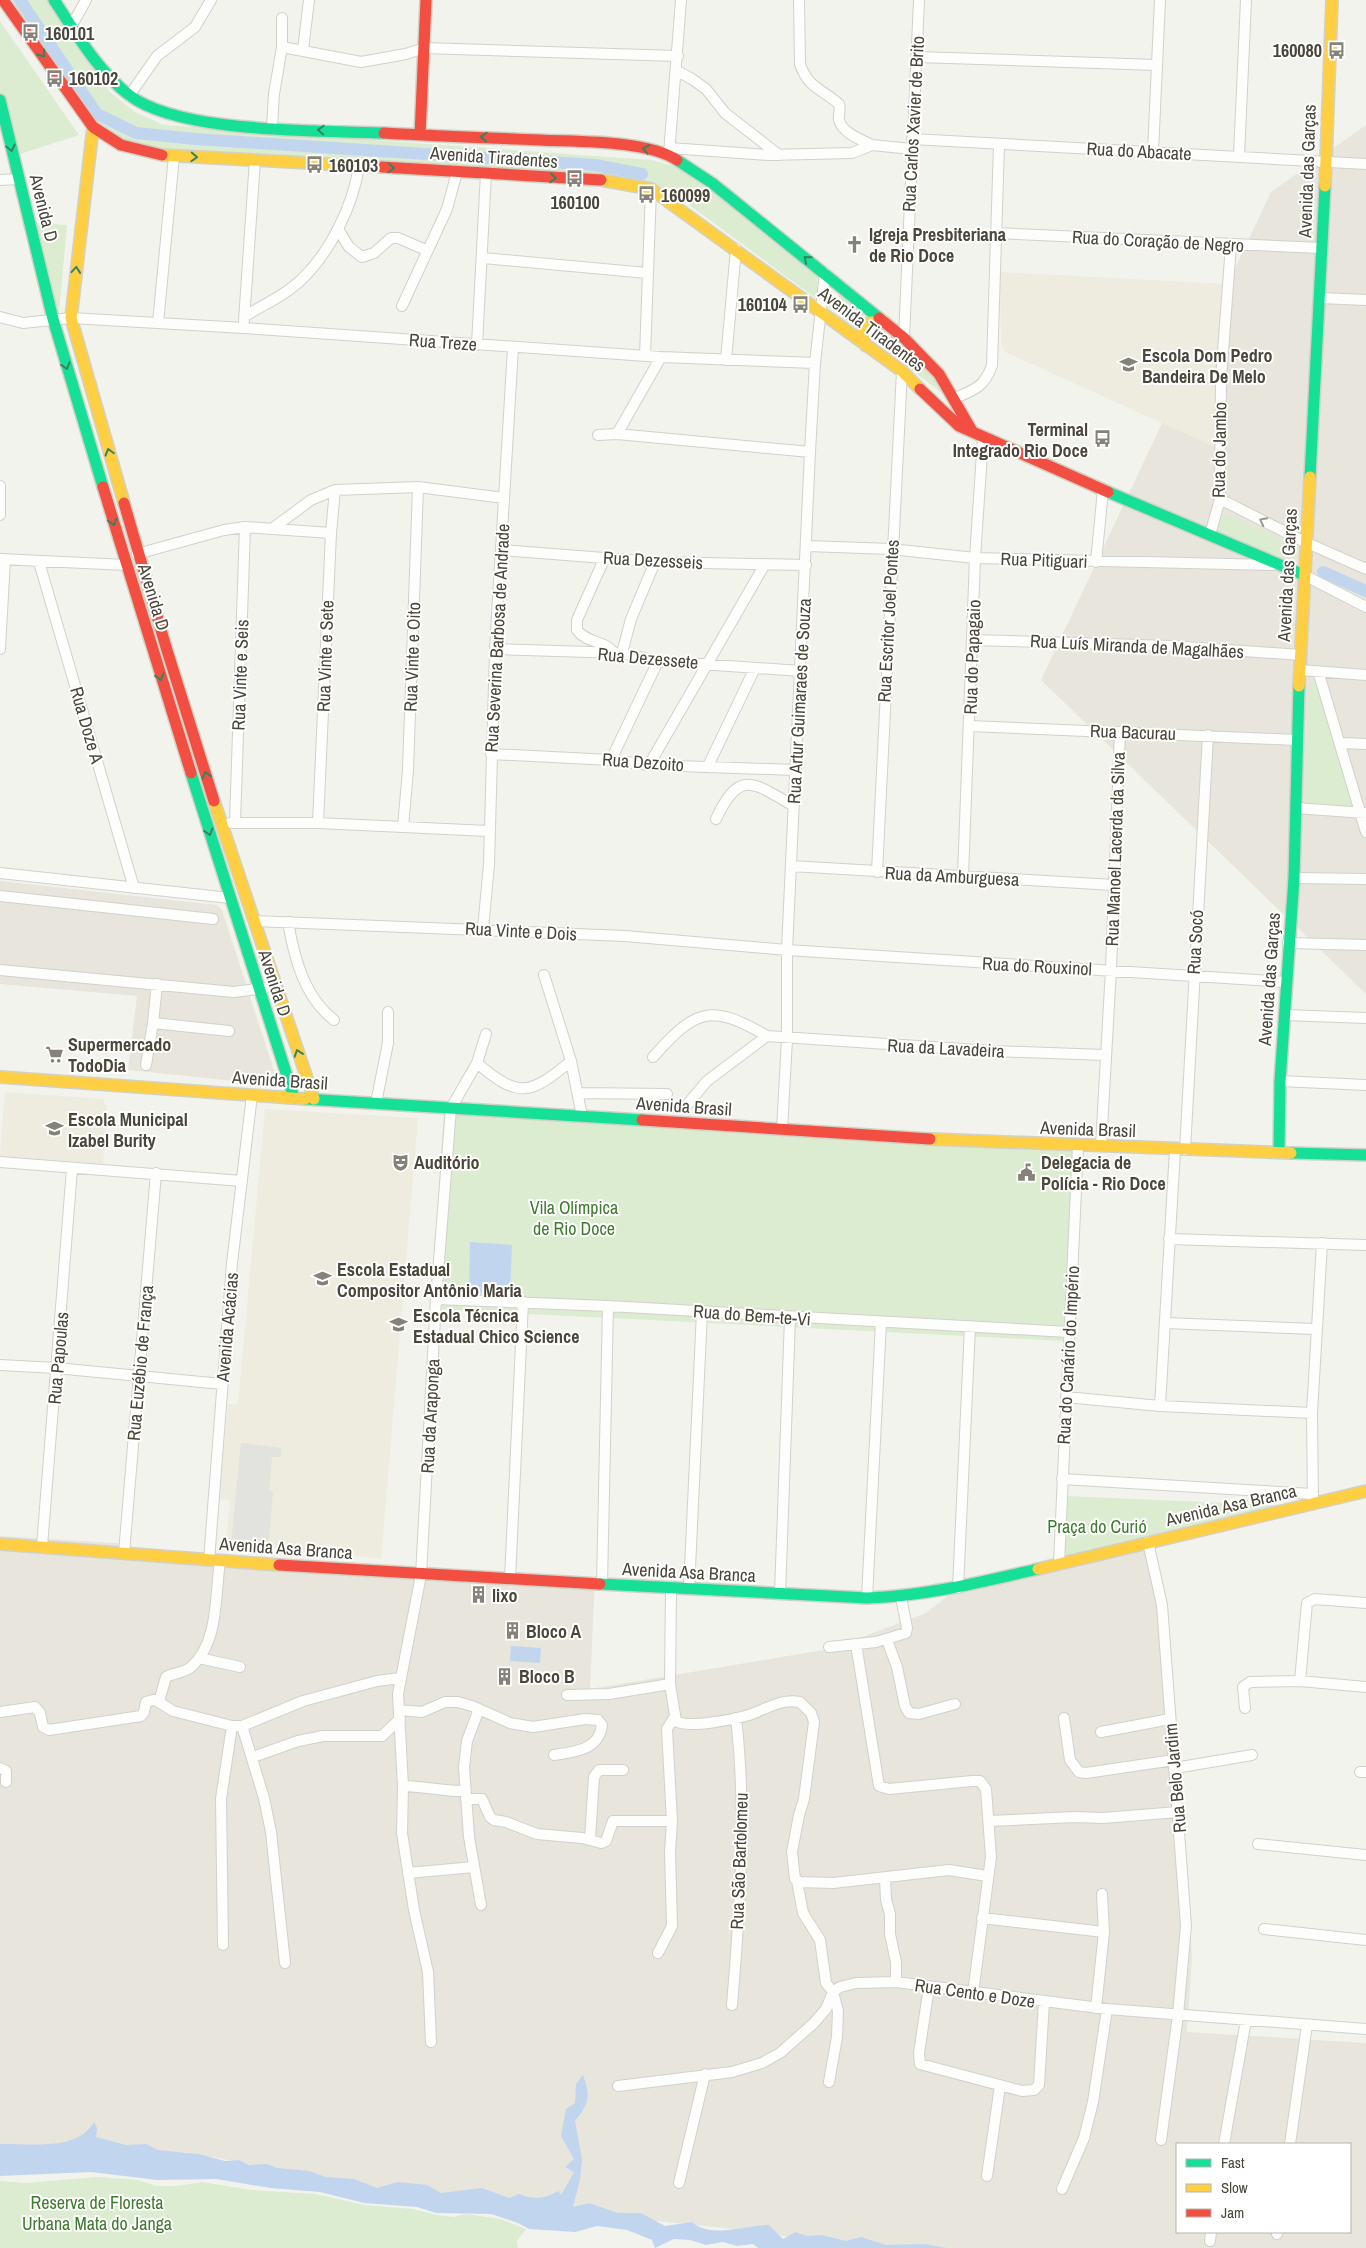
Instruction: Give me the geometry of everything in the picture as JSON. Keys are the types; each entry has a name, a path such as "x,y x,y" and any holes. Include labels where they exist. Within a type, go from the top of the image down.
{"street":[{"name":"Avenida Tiradentes","path":"3,0 93,127 107,140 124,148 174,156 486,173 612,182 651,189 902,371 959,426 1103,490 1304,575 1366,607"},
{"name":"Avenida Tiradentes","path":"54,0 111,78 129,96 150,107 188,120 272,127 598,143 669,152 712,183 904,338 939,374 953,399 978,435"},
{"path":"72,26 86,0"},
{"path":"129,96 158,56 195,27 212,0"},
{"path":"303,50 309,0"},
{"path":"420,135 426,0"},
{"path":"680,0 678,56 669,152 779,155 852,153 872,145"},
{"path":"799,0 800,64 803,74 808,82 839,104 839,117 842,125 855,137 872,145"},
{"name":"Rua Carlos Xavier de Brito","path":"904,338 919,0"},
{"path":"1153,152 1160,0"},
{"path":"1239,156 1246,0"},
{"name":"Avenida das Garças","path":"1279,1152 1280,1081 1288,943 1294,878 1297,740 1305,542 1320,298 1332,0"},
{"path":"272,127 274,94 282,47 282,18"},
{"path":"282,47 361,62 406,54 424,48 678,56"},
{"path":"917,57 1157,65"},
{"path":"676,71 706,89 724,113 779,155"},
{"name":"Avenida D","path":"0,100 52,319 152,650 294,1098"},
{"path":"72,318 93,127"},
{"name":"Rua do Abacate","path":"872,145 999,145 1366,164"},
{"path":"912,379 936,394 953,399 981,386 988,377 992,365 999,145"},
{"path":"158,323 174,156"},
{"path":"244,328 256,160"},
{"path":"245,316 300,280 338,229 349,209 355,190 359,166"},
{"path":"402,306 426,250 448,209 457,172"},
{"path":"478,344 486,173"},
{"path":"0,180 19,179"},
{"path":"645,356 651,189"},
{"path":"338,229 350,247 362,256 374,253 391,238 398,238 426,250"},
{"name":"Rua do Coração de Negro","path":"996,233 1321,248"},
{"name":"Rua do Jambo","path":"1210,534 1220,499 1221,378 1231,245"},
{"path":"726,360 736,249"},
{"path":"483,258 647,273"},
{"name":"Rua Artur Guimaraes de Souza","path":"782,1130 787,1038 787,950 810,452 815,363 825,273"},
{"path":"1320,298 1366,300"},
{"name":"Rua Treze","path":"0,317 23,323 72,318 661,357 815,363"},
{"name":"Avenida D","path":"72,318 137,554 222,825 314,1099"},
{"path":"866,346 862,339 864,327 871,322 886,323"},
{"name":"Rua Severina Barbosa de Andrade","path":"483,929 489,864 488,831 495,648 514,348"},
{"path":"617,434 661,357"},
{"name":"Rua Escritor Joel Pontes","path":"877,872 902,371"},
{"path":"598,435 617,434 810,452"},
{"name":"Rua do Papagaio","path":"963,876 973,640 978,435"},
{"path":"0,486 0,515"},
{"path":"273,528 311,500 335,490 418,487 504,498"},
{"name":"Rua Vinte e Oito","path":"403,827 408,770 418,487"},
{"name":"Rua Vinte e Sete","path":"318,822 331,533 335,490"},
{"path":"1096,562 1103,490"},
{"path":"1220,499 1305,542 1366,569"},
{"name":"Rua Vinte e Seis","path":"235,822 245,528"},
{"path":"137,554 224,530 273,528 331,533"},
{"name":"Rua Pitiguari","path":"807,546 892,549 975,558 1281,565"},
{"name":"Rua Dezesseis","path":"501,550 655,562 806,565"},
{"path":"605,557 577,620 577,630 584,638 605,645 618,653 655,562"},
{"path":"0,649 3,559 126,565"},
{"name":"Rua Doze A","path":"39,562 134,888"},
{"path":"649,765 765,564"},
{"name":"Rua Luís Miranda de Magalhães","path":"973,640 1172,646 1301,655"},
{"path":"152,650 166,647"},
{"name":"Rua Dezessete","path":"495,648 618,653 658,661 709,663 801,671"},
{"path":"611,760 658,661"},
{"path":"708,766 755,668"},
{"path":"1300,670 1366,675"},
{"path":"1318,671 1363,813 1366,832"},
{"name":"Rua Bacurau","path":"969,726 1297,740"},
{"name":"Rua Manoel Lacerda da Silva","path":"1101,1146 1111,969 1120,732"},
{"name":"Rua Socó","path":"1160,1406 1169,1240 1180,1150 1194,975 1208,735"},
{"path":"1340,743 1366,744"},
{"name":"Rua Dezoito","path":"491,754 611,760 649,765 796,770"},
{"path":"716,819 732,790 746,784 755,785 794,806"},
{"path":"1296,808 1363,813"},
{"path":"222,825 235,822 318,822 488,831"},
{"name":"Rua da Amburguesa","path":"791,866 1114,884"},
{"path":"0,873 230,898"},
{"path":"1294,878 1366,879"},
{"path":"0,896 213,919"},
{"name":"Rua Vinte e Dois","path":"254,921 625,936 787,950"},
{"path":"288,922 293,949 305,981 318,1005 334,1020"},
{"path":"1288,943 1366,945"},
{"name":"Rua do Rouxinol","path":"787,950 1039,967 1111,969 1286,982"},
{"path":"0,970 234,992 275,987"},
{"path":"544,976 571,1061 582,1116"},
{"path":"146,1065 157,984"},
{"path":"376,1103 388,1043 388,1012"},
{"path":"653,1057 685,1024 709,1015 725,1015 767,1036 707,1081 686,1106"},
{"path":"1284,1015 1366,1018"},
{"path":"153,1023 229,1031"},
{"path":"451,1108 477,1063 486,1034"},
{"name":"Rua da Lavadeira","path":"767,1036 1105,1055"},
{"path":"477,1063 496,1080 510,1088 521,1089 545,1082 571,1061"},
{"name":"Avenida Brasil","path":"0,1077 160,1090 782,1130 1078,1146 1366,1155"},
{"path":"1280,1081 1366,1085"},
{"path":"578,1093 667,1094"},
{"name":"Avenida Acácias","path":"199,1658 208,1644 212,1630 222,1384 232,1262 252,1095"},
{"name":"Rua da Araponga","path":"431,2042 428,1972 402,1833 403,1786 399,1714 400,1678 405,1666 412,1614 421,1575 436,1300 451,1108"},
{"name":"Rua do Canário do Império","path":"1059,1564 1068,1332 1078,1146"},
{"path":"0,1162 242,1181"},
{"name":"Rua Papoulas","path":"42,1546 72,1169"},
{"name":"Rua Euzébio de França","path":"124,1553 156,1173"},
{"path":"1169,1240 1366,1245"},
{"path":"1062,1479 1313,1499 1312,1413 1322,1243"},
{"name":"Rua do Bem-te-Vi","path":"436,1300 608,1306 790,1318 1068,1332"},
{"path":"510,1579 523,1302"},
{"path":"602,1584 608,1306"},
{"path":"689,1589 702,1312"},
{"path":"780,1594 790,1318"},
{"path":"867,1598 881,1322"},
{"path":"1166,1323 1316,1329"},
{"path":"958,1588 970,1326"},
{"path":"0,1365 56,1368 222,1384"},
{"path":"1066,1397 1160,1406 1312,1413"},
{"name":"Avenida Asa Branca","path":"0,1544 421,1575 867,1598 901,1597 958,1588 1059,1564 1313,1499 1366,1491"},
{"name":"Rua Belo Jardim","path":"1148,1542 1162,1605 1186,1926 1178,2015 1161,2140"},
{"path":"671,1588 670,1684 676,1721 683,1724 736,1718 785,1700 800,1702 811,1713 814,1722 802,1806 792,1852 793,1876 800,1882 833,1883 949,1870 987,1876"},
{"path":"829,1647 887,1640 902,1635 907,1631 901,1597"},
{"path":"1300,1681 1307,1603 1315,1599 1366,1603"},
{"path":"887,1640 898,1673 905,1706 909,1713 919,1714 955,1704"},
{"path":"856,1644 879,1786 889,1789 980,1781 988,1796 991,1857 973,1993"},
{"path":"0,1712 35,1707 40,1713 43,1727 49,1730 135,1717 143,1714 146,1702 160,1698 166,1677 190,1668 199,1658 240,1667"},
{"path":"157,1700 173,1711 237,1726 303,1701 377,1681 400,1678"},
{"path":"1245,1708 1243,1688 1245,1684 1300,1681 1366,1687"},
{"path":"567,1695 610,1694 670,1684"},
{"path":"252,1757 298,1741 323,1736 382,1736 399,1714 422,1712 450,1702 479,1709 510,1723 533,1728 585,1719 598,1720 602,1725 598,1738 589,1747 554,1755"},
{"path":"479,1709 465,1749 466,1795 474,1867 481,1905"},
{"path":"658,1953 672,1926 670,1852 672,1821 668,1728 675,1716"},
{"name":"Rua São Bartolomeu","path":"732,2005 743,1821 742,1778 736,1718"},
{"path":"1064,1718 1070,1760 1079,1772 1086,1774 1252,1755"},
{"path":"1101,1732 1170,1719"},
{"path":"237,1726 252,1757 271,1832 284,1963"},
{"path":"223,1945 221,1799 237,1726"},
{"path":"0,1768 6,1771 6,1782"},
{"path":"590,1839 594,1777 599,1770 623,1770"},
{"path":"403,1786 426,1786 482,1799 491,1819 512,1824 537,1834 590,1839 602,1844 605,1842 613,1821 672,1821"},
{"path":"989,1820 1075,1817 1104,1818 1178,1812"},
{"path":"1258,1844 1366,1855"},
{"path":"408,1873 474,1867"},
{"path":"885,1878 886,1900 890,1914 890,1934 896,1962 896,1982"},
{"path":"800,1882 800,1905 820,1940 826,1983 833,1992 838,2020 829,2082"},
{"path":"1096,2008 1104,1932 1102,1894"},
{"path":"982,1918 1104,1932"},
{"path":"1264,1929 1366,1940"},
{"name":"Rua Cento e Doze","path":"833,1992 847,1984 896,1982 1096,2008 1366,2030"},
{"path":"929,1986 919,2053 920,2064 1029,2092 1039,2085 1044,2002"},
{"path":"618,2086 732,2072 762,2063 780,2053 814,2024 826,2009 833,1992"},
{"path":"1062,2189 1084,2138 1091,2111 1108,2009"},
{"path":"1224,2143 1246,2020"},
{"path":"1290,2143 1307,2025"},
{"path":"679,2183 705,2074"},
{"path":"987,2176 1000,2086"}],"shaded area":[{"path":"1366,125 1366,994 1041,680 1271,192"},
{"name":"Escola Dom Pedro Bandeira De Melo","path":"1000,272 1226,284 1217,448 1005,352 1001,344"},
{"path":"0,881 217,905 222,910 277,1080 264,1084 128,1070 137,996 0,984"},
{"name":"Escola Municipal Izabel Burity","path":"5,1092 104,1099 104,1104 107,1105 103,1164 0,1156"},
{"path":"265,1109 418,1118 381,1559 332,1553 226,1545 230,1500 219,1499 228,1404 238,1404"},
{"path":"241,1443 281,1448 281,1457 272,1457 269,1491 273,1491 268,1548 231,1546"},
{"path":"0,1536 116,1543 192,1560 595,1579 590,1689 830,1649 926,1613 958,1588 1154,1537 1183,1813 1192,1957 1187,2032 1366,2043 1366,2248 872,2248 725,2228 414,2196 186,2152 98,2149 0,2155"}],"green space":[{"path":"9,0 47,0 110,92 135,112 164,125 651,160 692,171 817,270 818,300 688,204 646,184 135,150 101,131"},
{"path":"0,21 79,135 14,156 0,97"},
{"path":"33,223 67,225 58,323"},
{"path":"842,292 860,309 868,320 855,330 828,307"},
{"path":"887,332 934,368 947,397 882,347 881,336"},
{"path":"1222,514 1293,545 1299,550 1298,556 1282,558 1272,556 1223,536 1216,529"},
{"path":"1314,681 1316,682 1353,807 1310,805 1304,799 1309,685"},
{"name":"Vila Olímpica de Rio Doce","path":"444,1111 1077,1146 1064,1341 431,1309"},
{"name":"Praça do Curió","path":"1066,1496 1294,1506 1065,1564"},
{"name":"Reserva de Floresta Urbana Mata do Janga","path":"97,2177 138,2180 156,2186 178,2186 202,2182 251,2190 316,2194 364,2205 413,2209 437,2215 454,2217 466,2214 500,2219 526,2229 517,2241 518,2248 0,2248 0,2181 26,2183"}],"water":[{"path":"470,1242 512,1245 510,1295 469,1293"},
{"path":"511,1646 541,1648 540,1663 510,1661"},
{"path":"583,2075 588,2094 586,2105 575,2121 582,2159 580,2180 573,2207 589,2203 618,2213 641,2213 665,2226 692,2222 708,2230 729,2230 769,2225 783,2239 795,2232 808,2236 822,2235 846,2241 861,2237 886,2245 925,2244 947,2248 758,2248 753,2244 737,2246 723,2242 706,2245 690,2240 674,2239 655,2248 652,2240 627,2230 597,2226 575,2232 529,2229 518,2223 491,2214 436,2213 417,2207 364,2203 320,2192 270,2188 216,2179 157,2180 91,2172 0,2176 0,2144 38,2145 65,2142 86,2132 94,2122 97,2128 96,2137 126,2145 146,2144 158,2150 199,2154 225,2161 239,2160 249,2165 267,2164 277,2168 309,2171 326,2177 354,2179 377,2188 398,2182 427,2185 441,2193 482,2188 509,2198 519,2194 539,2198 558,2191 561,2195 574,2172 565,2167 574,2159 561,2136 566,2109 575,2103 576,2084"}],"waterway":[{"path":"20,0 97,114 136,133 195,139 595,165 642,174"},
{"path":"1323,572 1366,591"}],"traffic: fast":[{"path":"54,0 97,63 129,95 152,108 181,117 251,128 384,133"},
{"path":"0,100 53,319 103,487"},
{"path":"677,160 712,183 879,318"},
{"path":"1310,477 1325,186"},
{"path":"1108,492 1304,575"},
{"path":"1279,1152 1280,1081 1294,878 1299,686"},
{"path":"191,773 294,1098"},
{"path":"305,1099 642,1120"},
{"path":"1291,1153 1366,1155"},
{"path":"600,1584 867,1598 932,1591 1038,1569"}],"traffic: slow":[{"path":"1325,186 1332,0"},
{"path":"93,127 71,318 124,503"},
{"path":"162,155 382,167"},
{"path":"601,180 651,189 902,371 920,389"},
{"path":"866,346 862,335 864,327 871,322 886,323"},
{"path":"1299,686 1310,477"},
{"path":"214,801 314,1099"},
{"path":"0,1077 305,1099"},
{"path":"930,1139 1291,1153"},
{"path":"1038,1569 1366,1491"},
{"path":"0,1544 279,1565"}],"traffic: jam":[{"path":"3,0 93,127 121,145 162,155"},
{"path":"420,135 426,0"},
{"path":"384,133 611,143 630,145 664,153 677,160"},
{"path":"382,167 601,180"},
{"path":"879,318 904,338 939,374 972,431"},
{"path":"920,389 959,426 1108,492"},
{"path":"103,487 191,773"},
{"path":"124,503 214,801"},
{"path":"642,1120 930,1139"},
{"path":"279,1565 600,1584"}],"place":[{"name":"160101","path":"31,33"},
{"name":"160080","path":"1336,50"},
{"name":"160102","path":"55,78"},
{"name":"160103","path":"315,165"},
{"name":"160100","path":"575,179"},
{"name":"160099","path":"647,195"},
{"name":"Igreja Presbiteriana de Rio Doce","path":"855,244"},
{"name":"160104","path":"801,304"},
{"name":"Escola Dom Pedro Bandeira De Melo","path":"1128,365"},
{"name":"Terminal Integrado Rio Doce","path":"1102,439"},
{"name":"Supermercado TodoDia","path":"54,1054"},
{"name":"Escola Municipal Izabel Burity","path":"54,1129"},
{"name":"Auditório","path":"400,1162"},
{"name":"Delegacia de Polícia - Rio Doce","path":"1027,1172"},
{"name":"Escola Estadual Compositor Antônio Maria","path":"323,1279"},
{"name":"Escola Técnica Estadual Chico Science","path":"399,1325"},
{"name":"lixo","path":"478,1595"},
{"name":"Bloco A","path":"512,1631"},
{"name":"Bloco B","path":"505,1676"}]}
